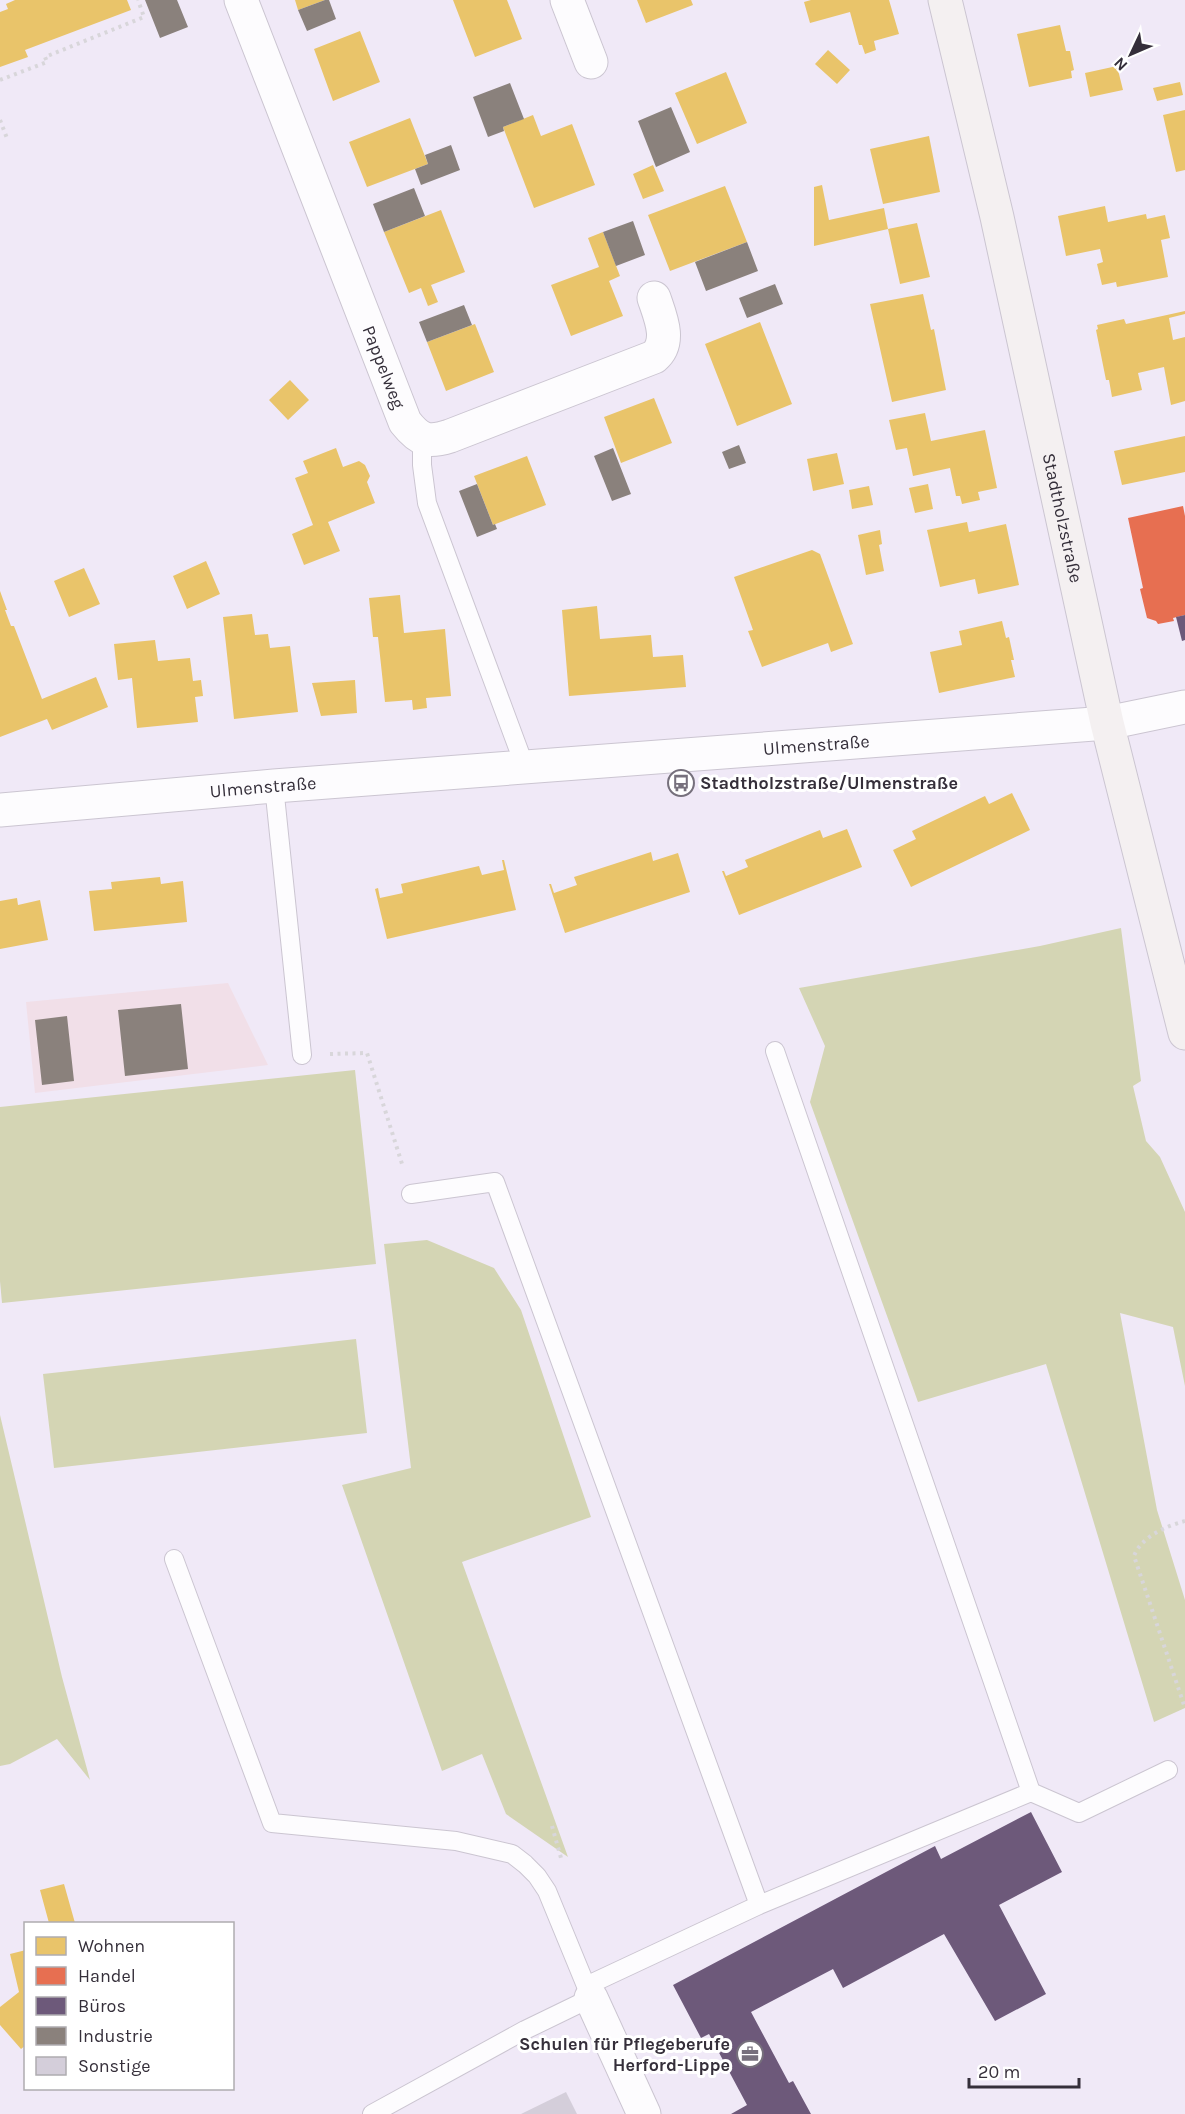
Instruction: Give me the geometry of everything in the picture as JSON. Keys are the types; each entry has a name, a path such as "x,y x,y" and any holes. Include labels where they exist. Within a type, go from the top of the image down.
{"street":[{"name":"Pappelweg","path":"240,0 405,422 414,433 422,438"},
{"path":"567,0 591,62"},
{"name":"Stadtholzstraße","path":"945,0 997,217 1107,723 1185,1033"},
{"path":"422,438 433,441 450,436 654,357 660,352 664,343 662,324 654,298"},
{"name":"Ulmenstraße","path":"0,810 274,786 1107,723 1185,707"},
{"path":"589,1992 644,2114"}],"lane":[{"path":"422,438 422,465 427,503 525,767"},
{"path":"274,786 302,1055"},
{"path":"775,1051 1031,1792"},
{"path":"411,1194 495,1182 759,1905"},
{"path":"174,1558 272,1823 456,1841 512,1854 537,1876 547,1892 589,1992"},
{"path":"372,2114 589,1992 759,1905 1031,1792 1079,1813 1168,1770"}],"path":[{"path":"0,80 47,62 45,57 144,17 138,0"},
{"path":"0,120 8,141"},
{"path":"302,1055 367,1053 411,1194"},
{"path":"1185,1521 1168,1526 1137,1546 1134,1556 1185,1708"}],"shaded area":[{"path":"228,983 268,1065 35,1093 26,1002"}],"green space":[{"path":"1121,928 1141,1081 1133,1086 1146,1141 1160,1157 1185,1212 1185,1386 1173,1327 1120,1313 1157,1510 1185,1600 1185,1708 1154,1722 1046,1364 918,1402 810,1102 825,1046 799,988 1040,946"},
{"path":"355,1070 376,1264 2,1303 0,1107"},
{"path":"427,1240 494,1268 521,1310 591,1517 462,1562 568,1857 506,1814 482,1754 442,1771 342,1485 411,1468 384,1244"},
{"path":"356,1339 367,1433 54,1468 43,1374"},
{"path":"0,1415 62,1677 90,1780 57,1739 10,1764 0,1766"}],"building: Wohnen":[{"path":"15,0 127,0 131,10 25,50 28,57 0,67 0,12 8,9 6,4"},
{"path":"295,0 325,0 298,10"},
{"path":"453,0 507,0 522,39 475,57"},
{"path":"637,0 691,0 693,5 646,23"},
{"path":"811,0 889,0 899,34 874,41 876,50 865,54 862,45 859,45 850,12 810,23 804,2"},
{"path":"1060,25 1066,51 1070,51 1074,70 1071,71 1072,78 1029,87 1017,34"},
{"path":"360,31 380,82 333,101 314,49"},
{"path":"828,50 850,70 837,84 815,64"},
{"path":"1117,66 1123,90 1090,97 1085,73"},
{"path":"726,72 747,123 697,144 675,93"},
{"path":"1180,82 1183,95 1157,101 1153,88"},
{"path":"1185,110 1185,170 1176,172 1163,115"},
{"path":"533,115 541,136 572,124 595,185 534,208 503,127"},
{"path":"410,118 428,164 367,187 349,142"},
{"path":"929,136 940,192 883,204 870,149"},
{"path":"653,165 664,191 643,199 633,174"},
{"path":"822,185 829,220 884,208 888,229 814,246 814,187"},
{"path":"725,186 747,242 670,271 648,215"},
{"path":"1105,206 1108,222 1146,214 1147,219 1165,215 1170,238 1161,240 1168,277 1117,287 1116,282 1102,285 1097,264 1103,262 1100,249 1066,256 1058,216"},
{"path":"441,210 465,272 431,285 438,302 428,306 421,288 409,293 384,232"},
{"path":"917,223 930,277 900,284 888,229"},
{"path":"603,232 620,276 609,281 623,316 571,336 551,285 599,267 588,238"},
{"path":"923,294 931,330 934,329 946,390 892,402 870,304"},
{"path":"1185,311 1185,314 1169,318 1173,340 1185,337 1185,401 1171,405 1164,367 1138,373 1142,390 1112,397 1109,380 1106,380 1097,325 1124,319 1126,324"},
{"path":"760,322 792,404 737,426 705,344"},
{"path":"475,324 494,372 446,391 427,342"},
{"path":"290,380 309,400 288,420 269,400"},
{"path":"654,398 672,443 621,463 604,417"},
{"path":"925,413 931,441 985,430 997,488 978,492 980,500 962,504 960,496 956,496 950,468 913,476 907,448 896,450 889,420"},
{"path":"1185,436 1185,472 1122,485 1114,451"},
{"path":"336,448 343,467 359,461 365,465 370,476 367,482 375,503 328,522 340,551 304,565 292,534 313,525 295,478 308,473 303,461"},
{"path":"837,453 844,484 813,491 807,459"},
{"path":"527,456 546,505 493,525 474,476"},
{"path":"928,484 933,509 915,513 909,488"},
{"path":"869,486 873,505 852,509 849,490"},
{"path":"967,522 969,532 1006,524 1019,585 978,594 975,579 940,587 927,530"},
{"path":"880,530 882,544 879,545 884,571 866,575 858,535"},
{"path":"812,550 820,554 853,644 831,652 828,643 762,667 748,631 753,630 734,577"},
{"path":"206,561 220,594 187,609 173,576"},
{"path":"84,568 100,604 69,617 54,581"},
{"path":"0,591 11,626 14,626 42,699 96,677 108,707 52,730 47,719 0,737"},
{"path":"400,595 404,633 445,629 451,696 426,698 427,708 413,710 412,700 385,702 378,637 373,637 369,598"},
{"path":"597,606 600,639 651,635 653,657 683,655 686,687 569,696 562,610"},
{"path":"252,614 255,635 268,634 270,648 290,646 298,712 234,719 223,617"},
{"path":"1002,621 1006,638 1009,637 1015,677 939,693 930,652 962,645 959,631"},
{"path":"155,640 158,661 190,658 193,681 201,680 203,696 195,697 198,722 137,728 132,678 118,680 114,644"},
{"path":"355,680 357,713 321,716 312,683"},
{"path":"1012,793 1030,830 911,887 893,850 916,839 912,831 985,796 989,804"},
{"path":"847,829 862,867 739,915 722,871 726,876 748,867 745,860 820,830 823,838"},
{"path":"651,852 653,861 678,853 690,892 565,933 549,884 554,893 577,885 574,877"},
{"path":"502,860 504,860 516,910 387,939 375,889 378,888 380,898 403,893 401,884 479,866 482,875 504,870"},
{"path":"160,877 161,884 183,881 187,922 94,931 89,891 112,889 111,882"},
{"path":"17,898 18,905 40,900 48,940 0,949 0,901"},
{"path":"64,1884 75,1922 49,1922 40,1890"},
{"path":"24,1950 24,2047 21,2049 0,2025 0,2007 19,1992 10,1954"}],"building: Handel":[{"path":"1183,506 1185,516 1185,615 1173,618 1174,621 1158,624 1147,618 1128,518"}],"building: Büros":[{"path":"1185,615 1185,640 1182,641 1176,617"},
{"path":"1031,1812 1062,1872 999,1905 1046,1994 995,2021 944,1934 843,1988 833,1969 751,2012 789,2083 793,2081 811,2114 731,2114 747,2105 709,2034 701,2038 673,1985 935,1846 941,1859"}],"building: Industrie":[{"path":"145,0 177,0 188,27 160,38"},
{"path":"329,0 336,19 307,31 298,10"},
{"path":"510,83 524,119 503,127 504,131 488,137 473,97"},
{"path":"671,107 690,152 656,167 638,121"},
{"path":"451,145 460,170 421,185 415,169 428,164 425,155"},
{"path":"414,188 425,216 384,232 373,204"},
{"path":"633,221 645,255 616,266 603,232"},
{"path":"747,242 758,271 706,291 695,262"},
{"path":"775,284 783,304 747,318 739,298"},
{"path":"464,305 472,325 427,342 419,322"},
{"path":"739,445 746,463 729,469 722,452"},
{"path":"613,448 631,494 612,501 594,456"},
{"path":"477,484 493,525 495,524 497,529 477,537 459,491"},
{"path":"181,1004 188,1069 125,1076 118,1010"},
{"path":"67,1016 74,1081 42,1085 35,1020"}],"building: Sonstige":[{"path":"566,2092 577,2114 521,2114"}],"place":[{"name":"Stadtholzstraße/Ulmenstraße","path":"681,783"},
{"name":"Schulen für Pflegeberufe Herford-Lippe","path":"750,2054"}]}
